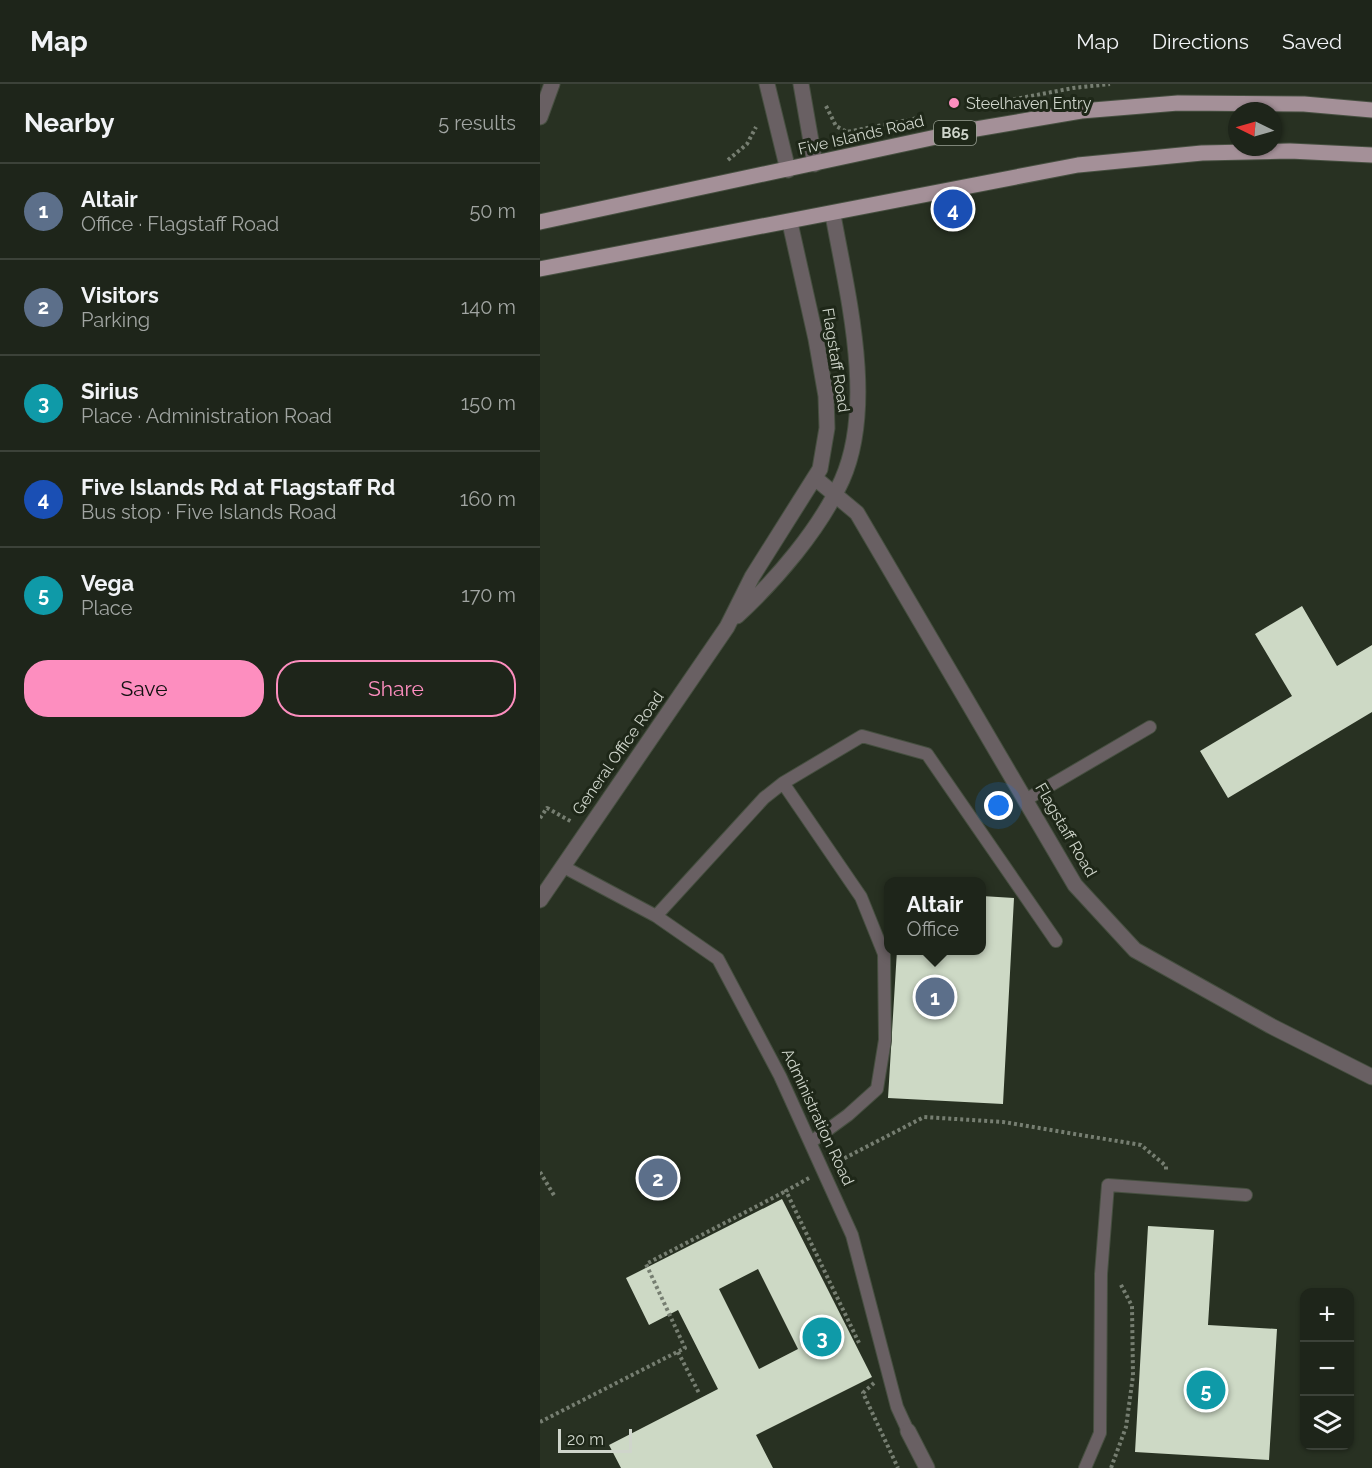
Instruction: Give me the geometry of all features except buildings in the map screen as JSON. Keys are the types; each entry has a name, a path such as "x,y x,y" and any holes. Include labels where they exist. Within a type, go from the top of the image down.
{"main road":[{"name":"Five Islands Road","path":"543,222 964,131 1081,111 1178,104 1304,104 1372,110"},
{"path":"540,269 790,223 1078,165 1202,153 1290,151 1372,155"}],"street":[{"path":"540,117 552,84"},
{"path":"767,84 788,170"},
{"path":"801,84 815,164"},
{"name":"Flagstaff Road","path":"833,214 854,332 857,396 851,451 842,480 835,493"},
{"name":"Flagstaff Road","path":"790,223 816,339 826,396 826,442 815,478 852,507 863,523 1075,885 1135,950 1271,1026 1372,1077"},
{"name":"General Office Road","path":"540,900 727,627 752,577 815,478"},
{"name":"General Office Road","path":"727,627 763,593 797,550 835,493"},
{"name":"Administration Road","path":"908,1431 927,1468"}],"lane":[{"path":"1026,799 1150,727"},
{"path":"656,916 764,798 783,783 862,736 927,754 1056,941"},
{"path":"783,783 861,897 884,954"},
{"name":"Administration Road","path":"562,866 656,916 718,959 811,1142 852,1235 897,1407 908,1431"},
{"path":"811,1142 848,1115 877,1089 885,1040 884,955"},
{"path":"1085,1468 1100,1433 1101,1274 1108,1185 1246,1195"}],"path":[{"path":"983,105 1073,87 1110,84"},
{"path":"825,103 836,126 847,132 926,117"},
{"path":"722,164 747,144 757,122"},
{"path":"540,1422 685,1348 646,1264 924,1117 1003,1122 1141,1145 1166,1166 1165,1188"},
{"path":"540,1172 555,1197"},
{"path":"786,1191 862,1348"},
{"path":"1111,1468 1126,1428 1133,1376 1132,1306 1119,1280"},
{"path":"678,1352 699,1393"},
{"path":"877,1380 863,1393 898,1468"}],"place":[{"name":"Steelhaven Entry","path":"954,103"},
{"name":"Five Islands Rd at Flagstaff Rd","path":"953,209"},
{"name":"Altair","path":"935,997"},
{"name":"Visitors","path":"658,1178"},
{"name":"Sirius","path":"822,1337"},
{"name":"Vega","path":"1206,1390"}]}
